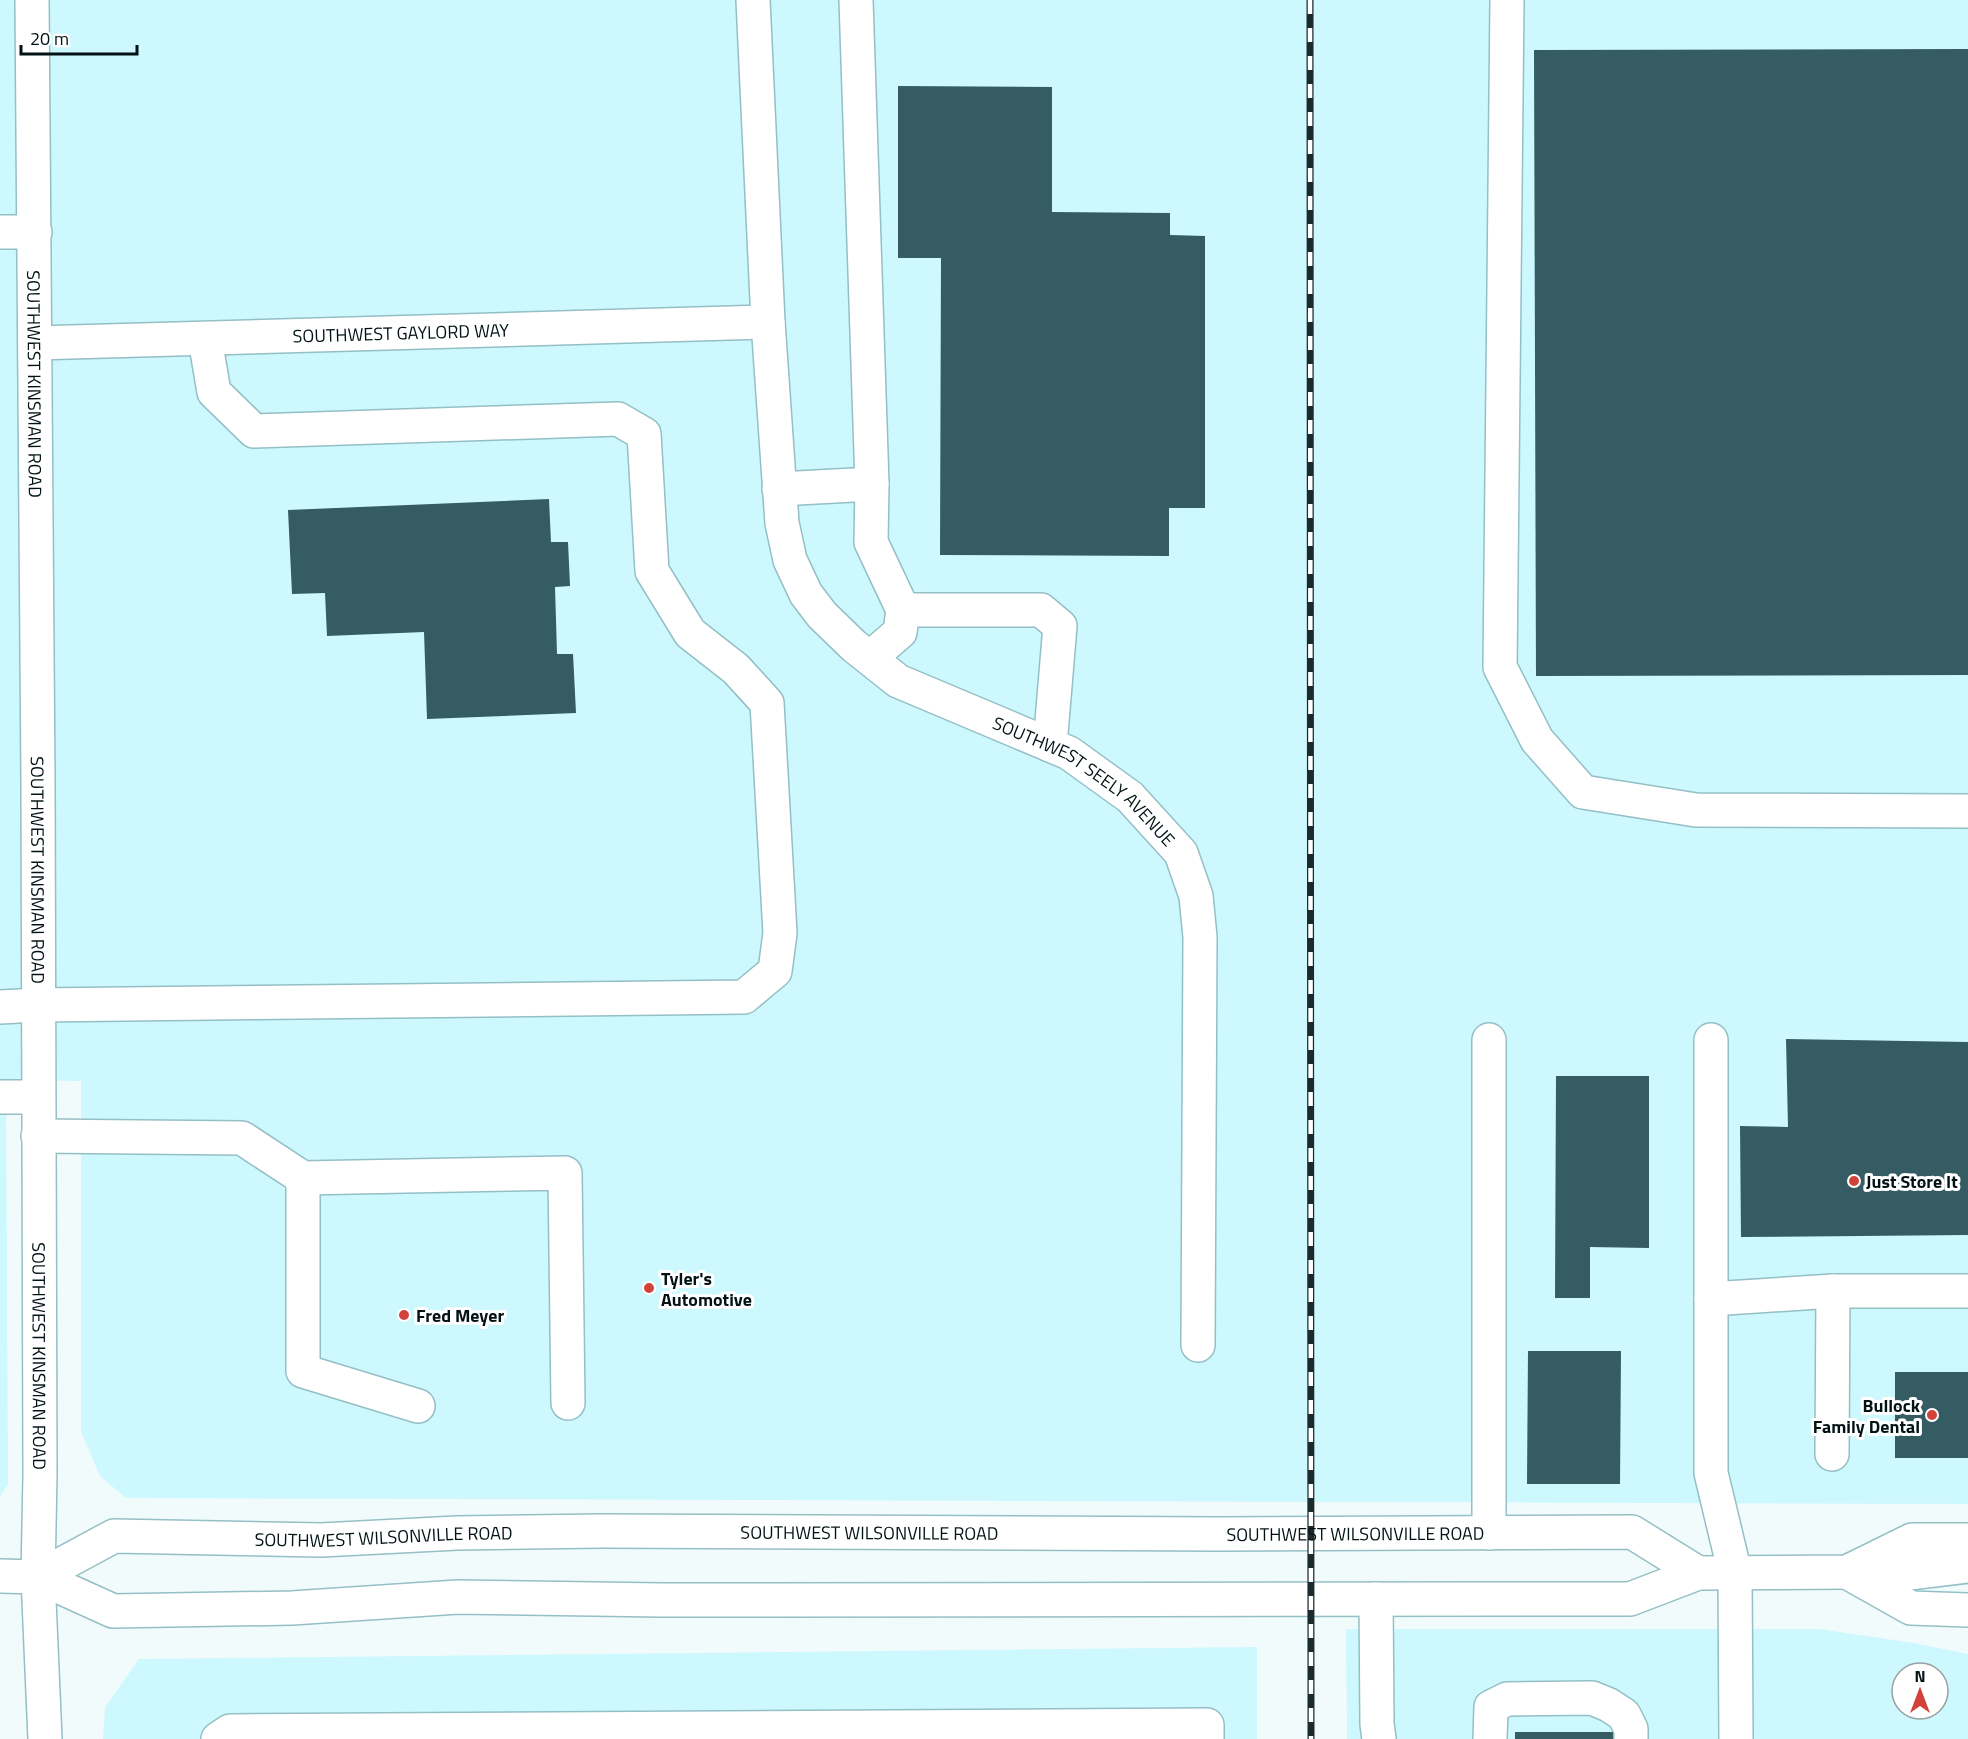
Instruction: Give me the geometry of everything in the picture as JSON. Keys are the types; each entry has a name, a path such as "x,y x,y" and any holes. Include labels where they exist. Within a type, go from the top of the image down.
{"main road":[{"name":"SOUTHWEST KINSMAN ROAD","path":"32,0 40,1475 38,1577 45,1739"},
{"name":"SOUTHWEST SEELY AVENUE","path":"753,0 768,322 779,489 782,523 790,560 806,594 822,615 854,646 898,681 1069,753 1130,797 1181,853 1197,896 1200,936 1198,1345"},
{"path":"856,0 872,484 871,542 903,610 900,632 870,658"},
{"path":"1507,0 1500,667 1537,740 1583,792 1696,810 1968,811"},
{"path":"0,232 35,232"},
{"name":"SOUTHWEST GAYLORD WAY","path":"35,343 768,322"},
{"path":"0,1007 744,997 775,971 780,933 767,703 736,669 690,633 652,571 644,434 618,419 254,431 214,392 205,339"},
{"path":"779,489 872,484"},
{"path":"903,610 1041,610 1060,626 1050,745"},
{"path":"1489,1040 1489,1533"},
{"path":"1711,1040 1711,1473 1735,1573 1736,1739"},
{"path":"0,1097 38,1097"},
{"path":"38,1136 242,1138 303,1178 565,1173 568,1403"},
{"path":"303,1178 303,1371 418,1406"},
{"path":"1711,1299 1833,1291 1968,1291"},
{"path":"1832,1454 1833,1291"},
{"name":"SOUTHWEST WILSONVILLE ROAD","path":"38,1577 114,1536 321,1540 457,1533 602,1531 1218,1534 1632,1532 1698,1573"},
{"name":"SOUTHWEST WILSONVILLE ROAD","path":"0,1576 38,1577 113,1611 292,1608 458,1597 662,1600 1630,1599 1698,1573 1854,1575 1912,1540 1968,1540"},
{"path":"1854,1575 1968,1566"},
{"path":"1854,1575 1911,1608 1968,1610"},
{"path":"1377,1599 1379,1739"},
{"path":"1490,1739 1491,1707 1507,1698 1592,1698 1624,1715 1631,1729 1631,1739"},
{"path":"218,1739 230,1731 714,1734 1207,1725 1207,1739"}],"shaded area":[{"path":"0,0 1968,0 1968,1504 126,1498 100,1476 81,1432 81,1081 6,1080 8,1484 0,1497"},
{"path":"1346,1629 1819,1629 1914,1643 1968,1654 1968,1739 1347,1739"},
{"path":"1257,1647 1257,1739 103,1739 105,1707 139,1659"}],"building":[{"path":"1968,49 1968,675 1536,676 1534,50"},
{"path":"898,86 1052,87 1052,212 1170,213 1170,235 1205,236 1205,508 1169,508 1169,556 940,555 941,258 898,258"},
{"path":"549,499 551,542 568,542 570,586 555,587 557,654 573,654 576,713 427,719 424,632 327,636 325,593 292,594 288,510"},
{"name":"Just Store It","path":"1786,1039 1968,1042 1968,1235 1741,1237 1740,1126 1788,1127"},
{"path":"1556,1076 1649,1076 1649,1248 1590,1247 1590,1298 1555,1298"},
{"path":"1528,1351 1621,1351 1620,1484 1527,1484"},
{"name":"Bullock Family Dental","path":"1895,1372 1968,1372 1968,1458 1895,1458"},
{"path":"1515,1732 1615,1732 1615,1739 1515,1739"}],"railway":[{"path":"1310,0 1311,1739"}],"place":[{"name":"Just Store It","path":"1854,1181"},
{"name":"Tyler's Automotive","path":"649,1288"},
{"name":"Fred Meyer","path":"404,1315"},
{"name":"Bullock Family Dental","path":"1932,1415"}]}
